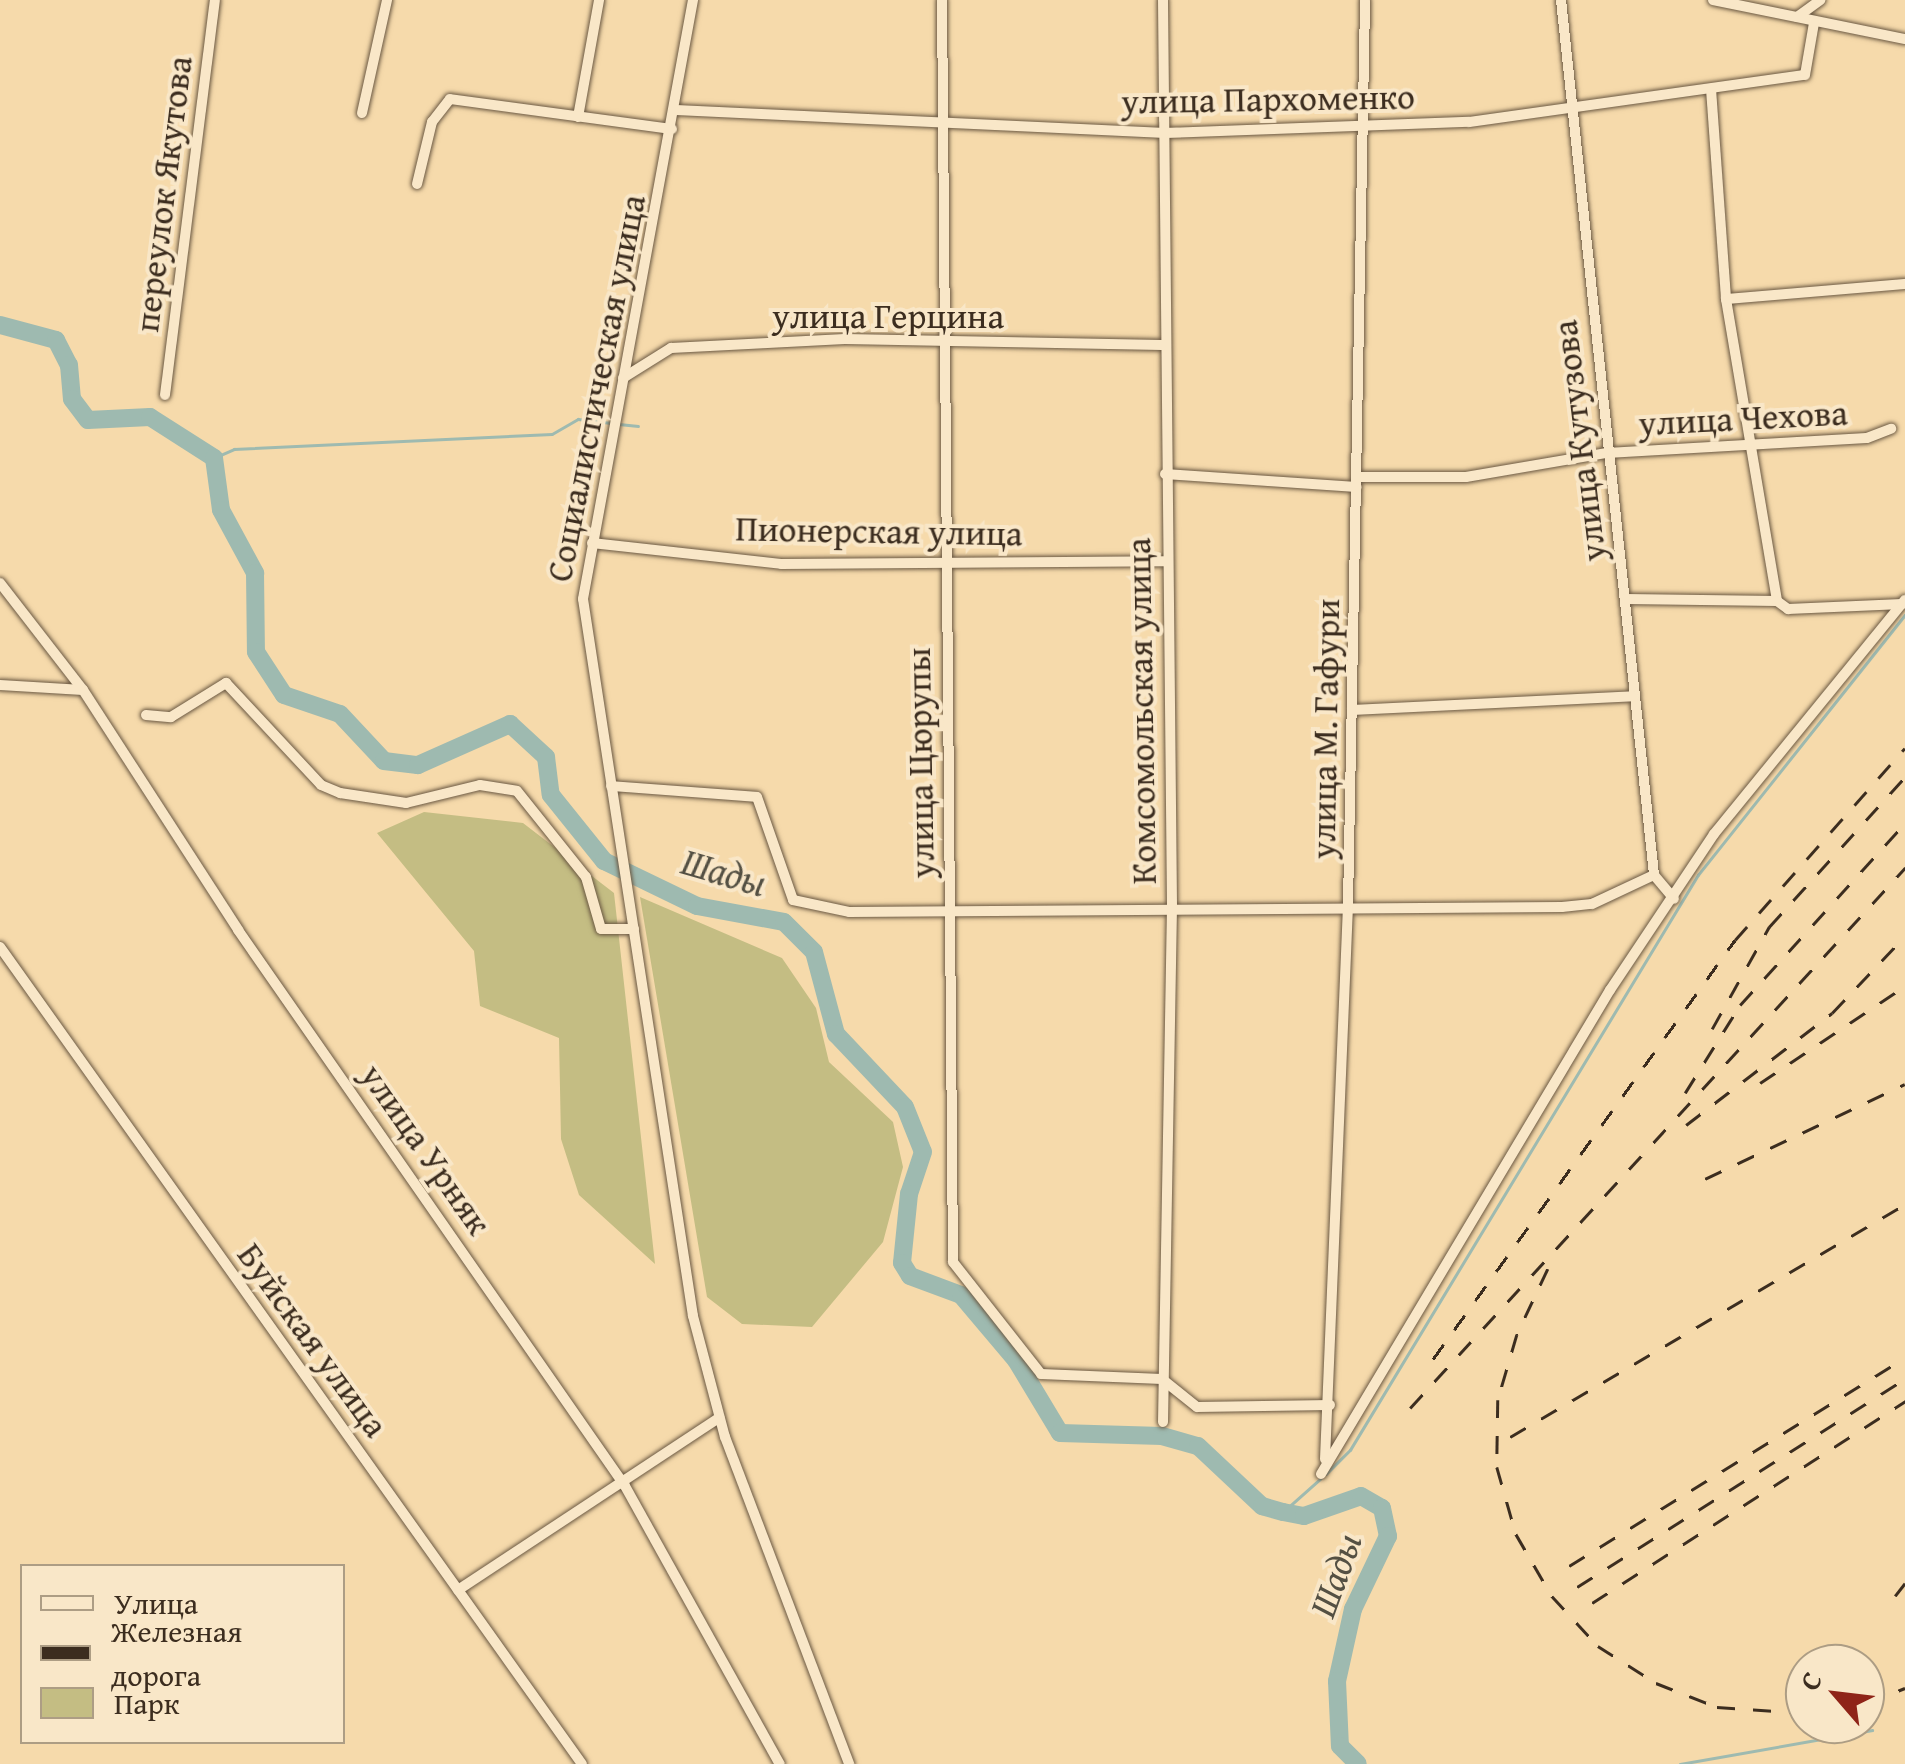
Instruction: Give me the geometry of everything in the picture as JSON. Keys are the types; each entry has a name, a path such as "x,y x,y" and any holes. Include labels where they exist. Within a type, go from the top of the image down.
{"street":[{"name":"переулок Якутова","path":"165,395 215,0"},
{"path":"362,113 387,0"},
{"path":"578,117 599,0"},
{"name":"Социалистическая улица","path":"693,0 676,110 583,599 693,1316 719,1418 849,1764"},
{"name":"улица Цюрупы","path":"942,0 945,118 941,342 953,1262 1040,1374 1162,1379"},
{"name":"Комсомольская улица","path":"1163,0 1166,133 1162,345 1172,906 1163,1422"},
{"name":"улица М. Гафури","path":"1325,1459 1348,905 1365,0"},
{"name":"улица Кутузова","path":"1560,0 1568,108 1654,875"},
{"path":"1713,0 1905,39"},
{"path":"1797,17 1820,0"},
{"name":"улица Пархоменко","path":"676,110 846,122 945,118 1166,133 1364,126 1568,108 1805,74 1814,23"},
{"path":"1710,89 1726,299 1777,601"},
{"path":"418,184 432,122 450,99 672,128"},
{"path":"1726,299 1905,284"},
{"name":"улица Герцина","path":"623,378 671,348 941,342 1162,345"},
{"name":"улица Чехова","path":"1164,474 1358,482 1466,477 1607,454 1867,438 1891,429"},
{"name":"Пионерская улица","path":"592,543 781,564 946,560 1166,562"},
{"name":"улица Урняк","path":"0,583 83,690 238,930 625,1486 780,1764"},
{"path":"1626,599 1777,601 1788,609 1903,602"},
{"path":"1322,1474 1325,1459 1610,990 1738,800 1903,602"},
{"path":"146,715 172,717 226,683 321,784 340,793 406,803 480,785 517,791 586,877 601,930 634,929"},
{"path":"0,685 83,690"},
{"path":"1352,710 1634,696"},
{"path":"611,786 757,797 793,900 811,909 949,912 1172,906 1320,913 1348,905 1562,907 1592,904 1654,875 1674,899"},
{"name":"Буйская улица","path":"0,947 582,1764"},
{"path":"1162,1379 1197,1407 1330,1405"},
{"path":"458,1590 625,1486 719,1418"}],"green space":[{"path":"424,812 523,823 614,893 655,1264 579,1195 561,1139 559,1038 480,1006 474,951 377,833"},
{"path":"640,897 782,958 816,1008 829,1062 893,1122 903,1167 883,1242 812,1327 742,1324 707,1297"}],"waterway":[{"name":"Шады","path":"0,325 56,340 69,365 72,399 88,420 150,417 214,458 221,510 255,573 256,652 284,695 340,714 384,761 418,765 510,724 546,757 551,795 604,861 697,906 784,922 814,952 836,1034 905,1107 923,1152 909,1194 902,1263 910,1276 961,1295 1016,1360 1060,1433 1162,1436 1198,1446 1262,1506 1283,1512 1304,1516 1361,1496 1382,1508 1388,1536 1353,1609 1337,1681 1340,1746 1358,1764"},
{"path":"214,458 234,449 552,434 578,419 611,423"},
{"path":"619,424 638,426"},
{"path":"1326,1474 1350,1450 1698,875 1905,615"},
{"path":"1283,1512 1320,1479"},
{"path":"1680,1764 1793,1744"}],"railway":[{"path":"1433,1359 1735,940 1905,748"},
{"path":"1712,1029 1769,927 1905,777"},
{"path":"1685,1093 1740,1005 1905,823"},
{"path":"1410,1408 1905,868"},
{"path":"1686,1125 1832,1013 1905,936"},
{"path":"1760,1083 1905,986"},
{"path":"1705,1179 1905,1084"},
{"path":"1510,1437 1905,1204"},
{"path":"1548,1269 1517,1335 1498,1400 1497,1467 1516,1534 1552,1596 1598,1646 1656,1683 1717,1707 1785,1712"},
{"path":"1569,1566 1905,1358"},
{"path":"1577,1587 1905,1379"},
{"path":"1592,1603 1905,1401"},
{"path":"1895,1596 1905,1583"},
{"path":"1885,1696 1905,1688"}]}
